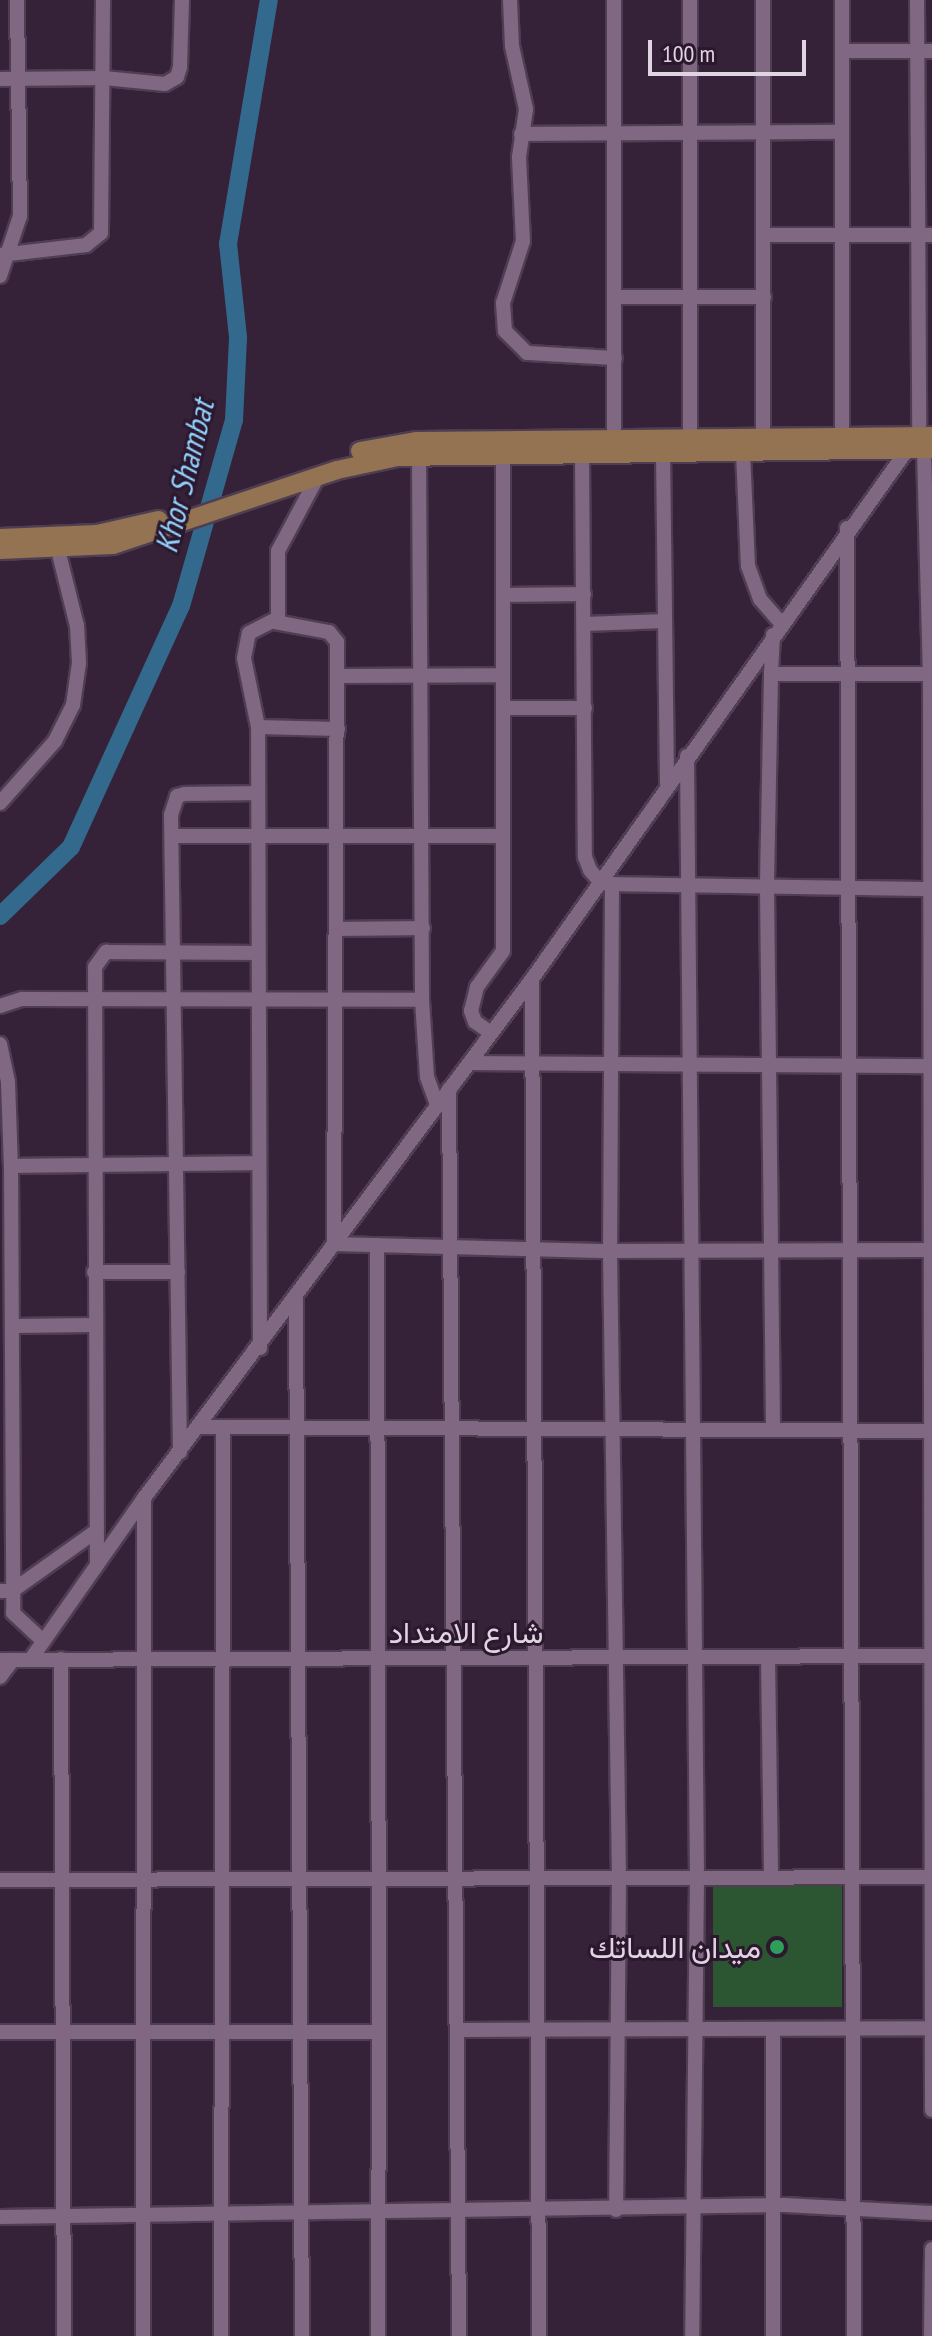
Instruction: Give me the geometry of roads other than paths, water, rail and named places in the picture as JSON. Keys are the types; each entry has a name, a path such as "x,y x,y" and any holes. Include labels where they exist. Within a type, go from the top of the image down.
{"main road":[{"path":"0,550 100,547 394,444 842,438 923,444"},
{"path":"236,498 367,462 419,455 743,452 923,444"},
{"path":"0,538 97,534 154,527"}],"street":[{"path":"0,276 3,256 20,216 17,0"},
{"path":"3,256 86,245 101,233 103,0"},
{"path":"0,79 104,78 165,84 177,77 182,0"},
{"path":"510,0 512,46 525,95 521,134 523,241 503,303 505,331 512,344 543,357 615,358"},
{"path":"614,0 614,439"},
{"path":"690,0 690,439"},
{"path":"763,0 763,438"},
{"path":"842,0 842,438"},
{"path":"917,0 925,51 923,444 931,674 932,2110"},
{"path":"842,51 925,51"},
{"path":"521,134 614,136 842,132"},
{"path":"763,235 925,235"},
{"path":"616,297 764,297"},
{"path":"31,1659 144,1498 260,1348 437,1104 606,883 667,784 847,528 923,444"},
{"path":"663,452 667,784"},
{"path":"743,452 748,566 760,599 777,629 771,674 767,888 773,1429"},
{"path":"491,1033 475,1022 471,1011 477,987 501,960 503,951 500,836 503,453"},
{"path":"582,453 585,857 606,883 613,1068 610,1251 619,1880 616,2210"},
{"path":"419,455 423,674 422,1000 427,1077 437,1104"},
{"path":"275,622 278,551 318,476"},
{"path":"847,528 854,2336"},
{"path":"0,803 55,741 73,705 79,663 77,626 58,550"},
{"path":"503,595 584,594"},
{"path":"585,624 665,621"},
{"path":"260,1348 258,727 244,658 246,641 254,628 275,622 335,636 338,1001 334,1244"},
{"path":"771,674 931,674"},
{"path":"337,676 503,675"},
{"path":"503,708 585,708"},
{"path":"258,727 338,729"},
{"path":"687,756 692,1657 697,1878 692,2336"},
{"path":"180,1452 172,836 177,796 257,793"},
{"path":"172,836 500,836"},
{"path":"606,883 848,890 930,889"},
{"path":"338,929 423,928"},
{"path":"97,1563 95,967 106,952 258,953"},
{"path":"532,979 531,1427 539,2336"},
{"path":"0,1006 22,999 94,998 176,1003 422,1000"},
{"path":"0,1044 11,1166 5,1221 12,1326 6,1406 6,1591 14,1619 43,1641"},
{"path":"470,1063 613,1068 931,1066"},
{"path":"449,1089 459,1880 459,2336"},
{"path":"11,1166 259,1163"},
{"path":"334,1244 610,1251 931,1250"},
{"path":"377,1245 380,1881 378,2336"},
{"path":"94,1272 178,1272"},
{"path":"296,1300 302,2336"},
{"path":"12,1326 94,1325"},
{"path":"199,1427 931,1431"},
{"path":"221,2336 223,1428"},
{"path":"143,2336 144,1498"},
{"path":"6,1591 96,1531"},
{"name":"شارع الامتداد","path":"6,1660 930,1656"},
{"path":"768,1657 771,1878"},
{"path":"61,1659 64,2336"},
{"path":"0,1677 6,1660"},
{"path":"0,1880 931,1877"},
{"path":"459,2030 932,2028"},
{"path":"773,2029 773,2336"},
{"path":"0,2032 379,2032"},
{"path":"0,2217 459,2213 772,2205 853,2212 932,2213"},
{"path":"931,2336 932,2249"}],"waterway":[{"name":"Khor Shambat","path":"0,916 71,847 181,606 234,420 238,337 228,244 269,0"}],"place":[{"name":"ميدان اللساتك","path":"777,1947"}]}
